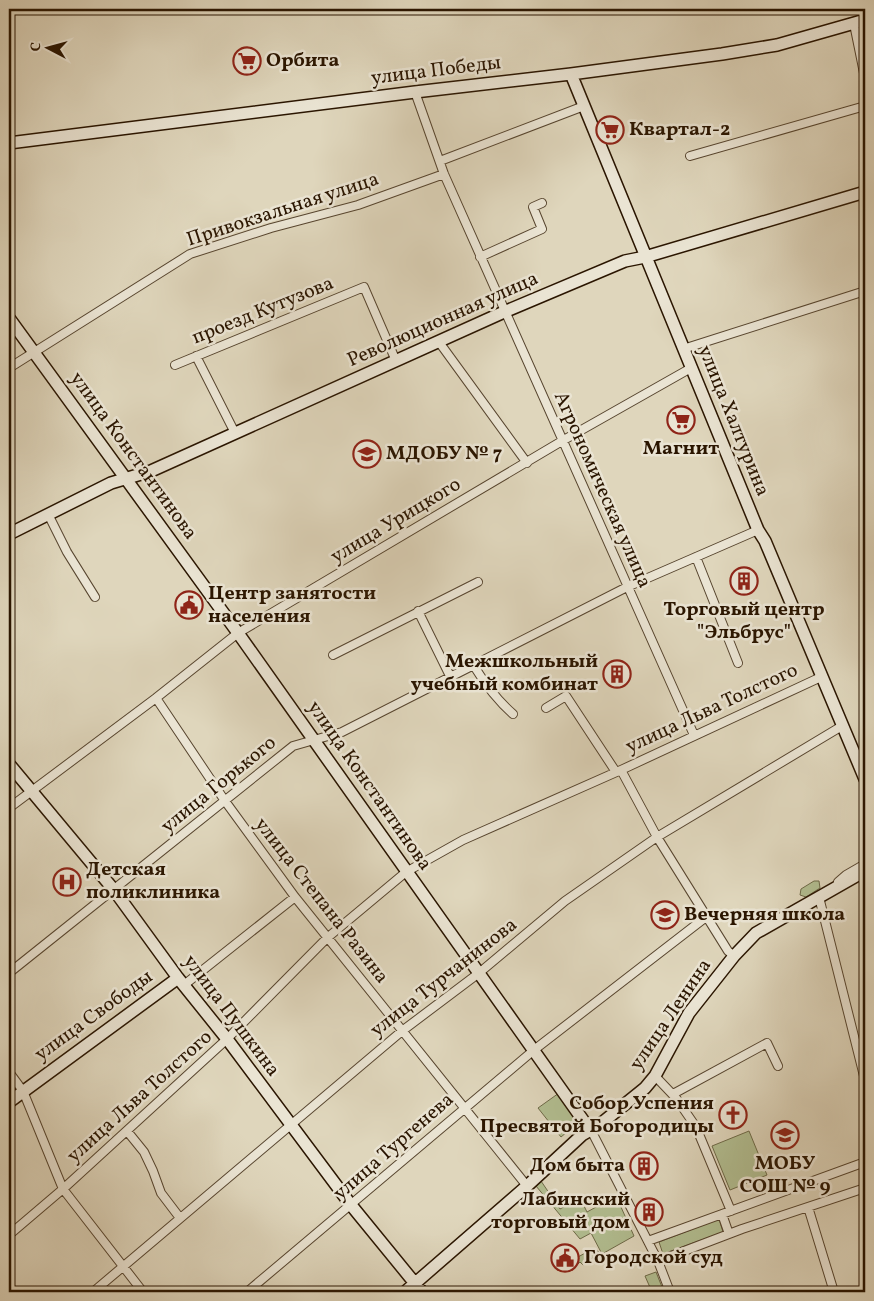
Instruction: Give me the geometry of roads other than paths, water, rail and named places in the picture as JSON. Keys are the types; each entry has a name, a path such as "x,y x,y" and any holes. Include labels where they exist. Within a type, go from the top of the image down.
{"street":[{"name":"улица Победы","path":"9,143 722,54 777,45 860,22"},
{"path":"860,22 865,78"},
{"name":"улица Халтурина","path":"571,74 758,530 765,542 865,779"},
{"name":"Агрономическая улица","path":"416,92 444,174 694,736"},
{"path":"440,161 584,106"},
{"path":"690,156 865,106"},
{"name":"Привокзальная улица","path":"9,368 190,254 271,228 358,205 444,174"},
{"name":"Революционная улица","path":"9,534 111,483 150,471 504,312 625,261 645,257 865,192"},
{"path":"480,257 542,228 533,206 542,203"},
{"name":"проезд Кутузова","path":"175,365 364,287 396,361"},
{"path":"684,349 865,291"},
{"name":"улица Константинова","path":"9,318 238,633 593,1134 648,1240 670,1292"},
{"path":"439,342 527,463"},
{"path":"196,356 235,433"},
{"name":"улица Урицкого","path":"9,808 156,698 238,633 562,441 691,368"},
{"path":"48,514 67,552 95,597"},
{"name":"улица Горького","path":"9,973 293,746 342,732 627,587 758,530"},
{"path":"696,557 738,663"},
{"path":"333,655 478,582"},
{"path":"418,611 451,678"},
{"path":"474,666 487,688 513,714"},
{"name":"улица Льва Толстого","path":"9,1235 63,1189 227,1039 327,938 406,872 463,840 821,677"},
{"name":"улица Льва Толстого","path":"546,708 566,696 618,771"},
{"name":"улица Степана Разина","path":"156,698 225,802 295,897 527,1186"},
{"name":"улица Турчанинова","path":"93,1292 402,1031 479,973 566,901 656,837 842,726"},
{"name":"улица Пушкина","path":"9,764 114,890 181,982 227,1039 351,1205 418,1288"},
{"path":"618,771 656,837 732,955"},
{"path":"589,1129 643,1083 689,1006 732,955 739,943 756,928 772,918 810,900 865,864"},
{"name":"улица Ленина","path":"404,1292 418,1288 582,1135 589,1129 598,1126 645,1088 655,1076 689,1014 732,955 756,933 865,871"},
{"name":"улица Свободы","path":"9,1102 181,982 295,897"},
{"path":"819,897 865,1080"},
{"name":"улица Тургенева","path":"248,1292 534,1050 706,917"},
{"path":"673,1094 767,1043 778,1066"},
{"path":"9,1072 23,1091 63,1189 143,1292"},
{"path":"655,1076 680,1102 702,1140 731,1210"},
{"path":"127,1131 144,1152 161,1193 180,1218"},
{"path":"648,1240 865,1162"},
{"path":"658,1261 729,1234 865,1188"},
{"path":"808,1207 834,1292"},
{"path":"722,1214 729,1234"},
{"path":"9,1286 14,1292"}],"place":[{"name":"Орбита","path":"247,61"},
{"name":"Квартал-2","path":"610,130"},
{"name":"Магнит","path":"681,420"},
{"name":"МДОБУ № 7","path":"367,454"},
{"name":"Торговый центр \"Эльбрус\"","path":"744,581"},
{"name":"Центр занятости населения","path":"189,605"},
{"name":"Межшкольный учебный комбинат","path":"617,674"},
{"name":"Детская поликлиника","path":"67,882"},
{"name":"Вечерняя школа","path":"665,915"},
{"name":"Собор Успения Пресвятой Богородицы","path":"733,1115"},
{"name":"МОБУ СОШ № 9","path":"785,1135"},
{"name":"Дом быта","path":"644,1166"},
{"name":"Лабинский торговый дом","path":"649,1212"},
{"name":"Городской суд","path":"565,1258"}]}
